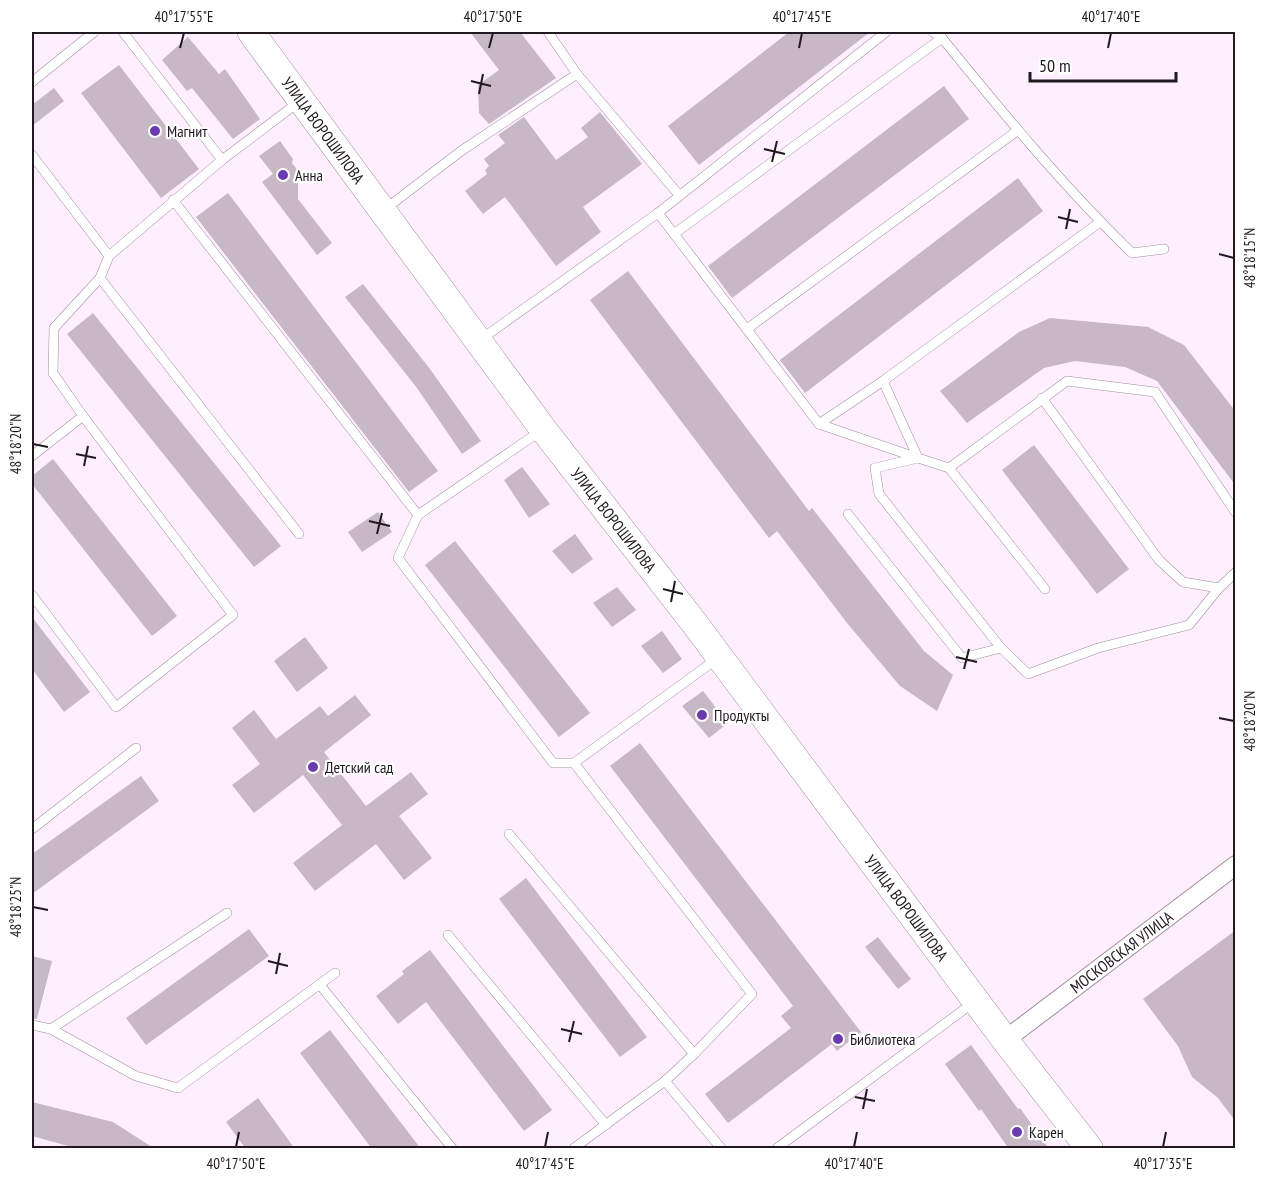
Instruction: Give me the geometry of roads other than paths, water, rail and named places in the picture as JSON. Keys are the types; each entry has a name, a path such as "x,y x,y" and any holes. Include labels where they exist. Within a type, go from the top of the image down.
{"main road":[{"name":"УЛИЦА ВОРОШИЛОВА","path":"251,32 543,429 720,657 1005,1040 1089,1149"}],"street":[{"name":"МОСКОВСКАЯ УЛИЦА","path":"1005,1040 1236,865"}],"lane":[{"path":"32,82 94,32"},
{"path":"123,32 222,160"},
{"path":"548,32 577,74 679,195"},
{"path":"478,341 658,213 886,32"},
{"path":"933,32 942,38 1017,130 1100,222 1132,253 1164,249"},
{"path":"675,234 942,38"},
{"path":"383,210 461,151 577,74"},
{"path":"32,595 116,706 233,615 53,373 54,328 100,278 109,256 222,160 302,99"},
{"path":"747,329 1017,130"},
{"path":"32,155 109,256"},
{"path":"173,200 418,515"},
{"path":"658,213 819,424 949,468 1045,589"},
{"path":"819,424 883,381 1100,222"},
{"path":"100,278 299,534"},
{"path":"883,381 918,458"},
{"path":"949,468 1067,381 1155,392 1236,513"},
{"path":"1042,398 1159,560 1183,582 1219,588"},
{"path":"32,456 84,416"},
{"path":"543,429 418,515 398,558 553,763 574,763 720,657"},
{"path":"918,458 875,468 879,494 1001,648 1028,674 1098,648 1189,625 1219,588 1236,572"},
{"path":"848,514 962,658 1001,648"},
{"path":"32,829 136,748"},
{"path":"574,763 752,994 665,1081 574,1149"},
{"path":"509,834 694,1054"},
{"path":"51,1029 227,913"},
{"path":"448,935 606,1125"},
{"path":"32,1025 51,1029 136,1076 178,1088 335,973"},
{"path":"320,985 452,1149"},
{"path":"777,1149 976,1000"},
{"path":"665,1081 721,1149"}],"place":[{"name":"Магнит","path":"155,131"},
{"name":"Анна","path":"283,175"},
{"name":"Продукты","path":"702,715"},
{"name":"Детский сад","path":"313,767"},
{"name":"Библиотека","path":"838,1039"},
{"name":"Карен","path":"1017,1132"}]}
